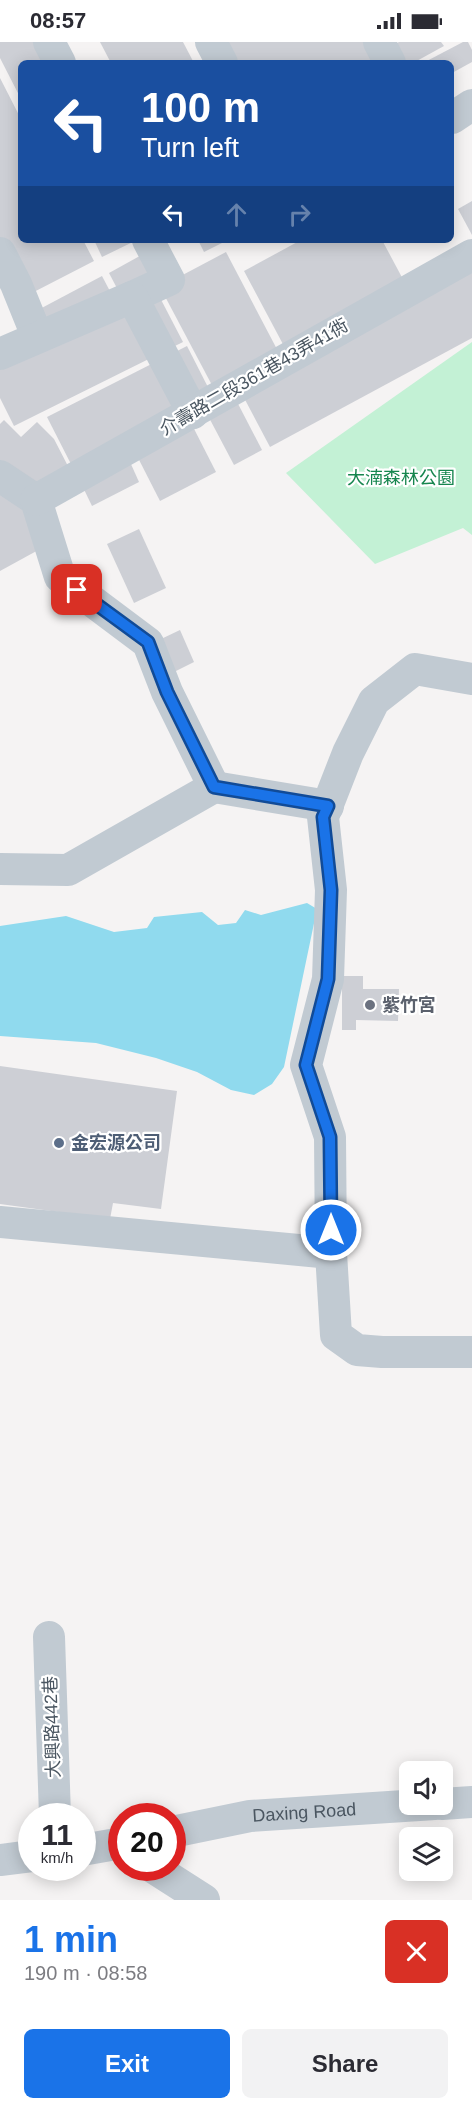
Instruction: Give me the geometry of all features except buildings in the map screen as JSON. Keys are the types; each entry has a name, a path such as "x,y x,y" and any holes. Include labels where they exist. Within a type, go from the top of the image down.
{"street":[{"path":"49,42 58,60"},
{"path":"211,42 220,60"},
{"path":"379,42 388,60"},
{"path":"454,117 472,105"},
{"path":"0,354 169,280 150,243"},
{"path":"0,253 8,289 37,336"},
{"name":"介壽路二段361巷43弄41衖","path":"36,500 472,255"},
{"path":"132,297 193,413"},
{"path":"0,476 36,500 60,577 148,642 167,692 214,787"},
{"path":"472,679 415,669 374,701 348,753 323,817 331,890 328,979 306,1065 330,1137 331,1253 336,1335 357,1350 472,1352"},
{"path":"0,870 68,870 214,787 328,806"},
{"path":"0,1222 331,1253"},
{"name":"大興路442巷","path":"49,1637 55,1803"},
{"path":"453,1803 472,1802"},
{"name":"Daxing Road","path":"186,1829 250,1816 399,1806"},
{"path":"0,1860 18,1858"},
{"path":"174,1881 204,1900"}],"green space":[{"name":"大湳森林公園","path":"472,342 472,535 463,528 375,564 286,473"}],"water":[{"path":"307,903 317,909 284,1067 272,1084 254,1095 231,1090 197,1072 156,1058 96,1043 0,1036 0,926 66,916 114,932 147,928 154,917 202,912 218,925 236,923 245,910 261,915"}],"place":[{"name":"紫竹宮","path":"370,1005"},
{"name":"金宏源公司","path":"59,1143"}],"route":[{"path":"77,590 148,642 167,692 214,787 328,806 323,817 331,890 328,979 306,1065 330,1137 331,1230"}]}
